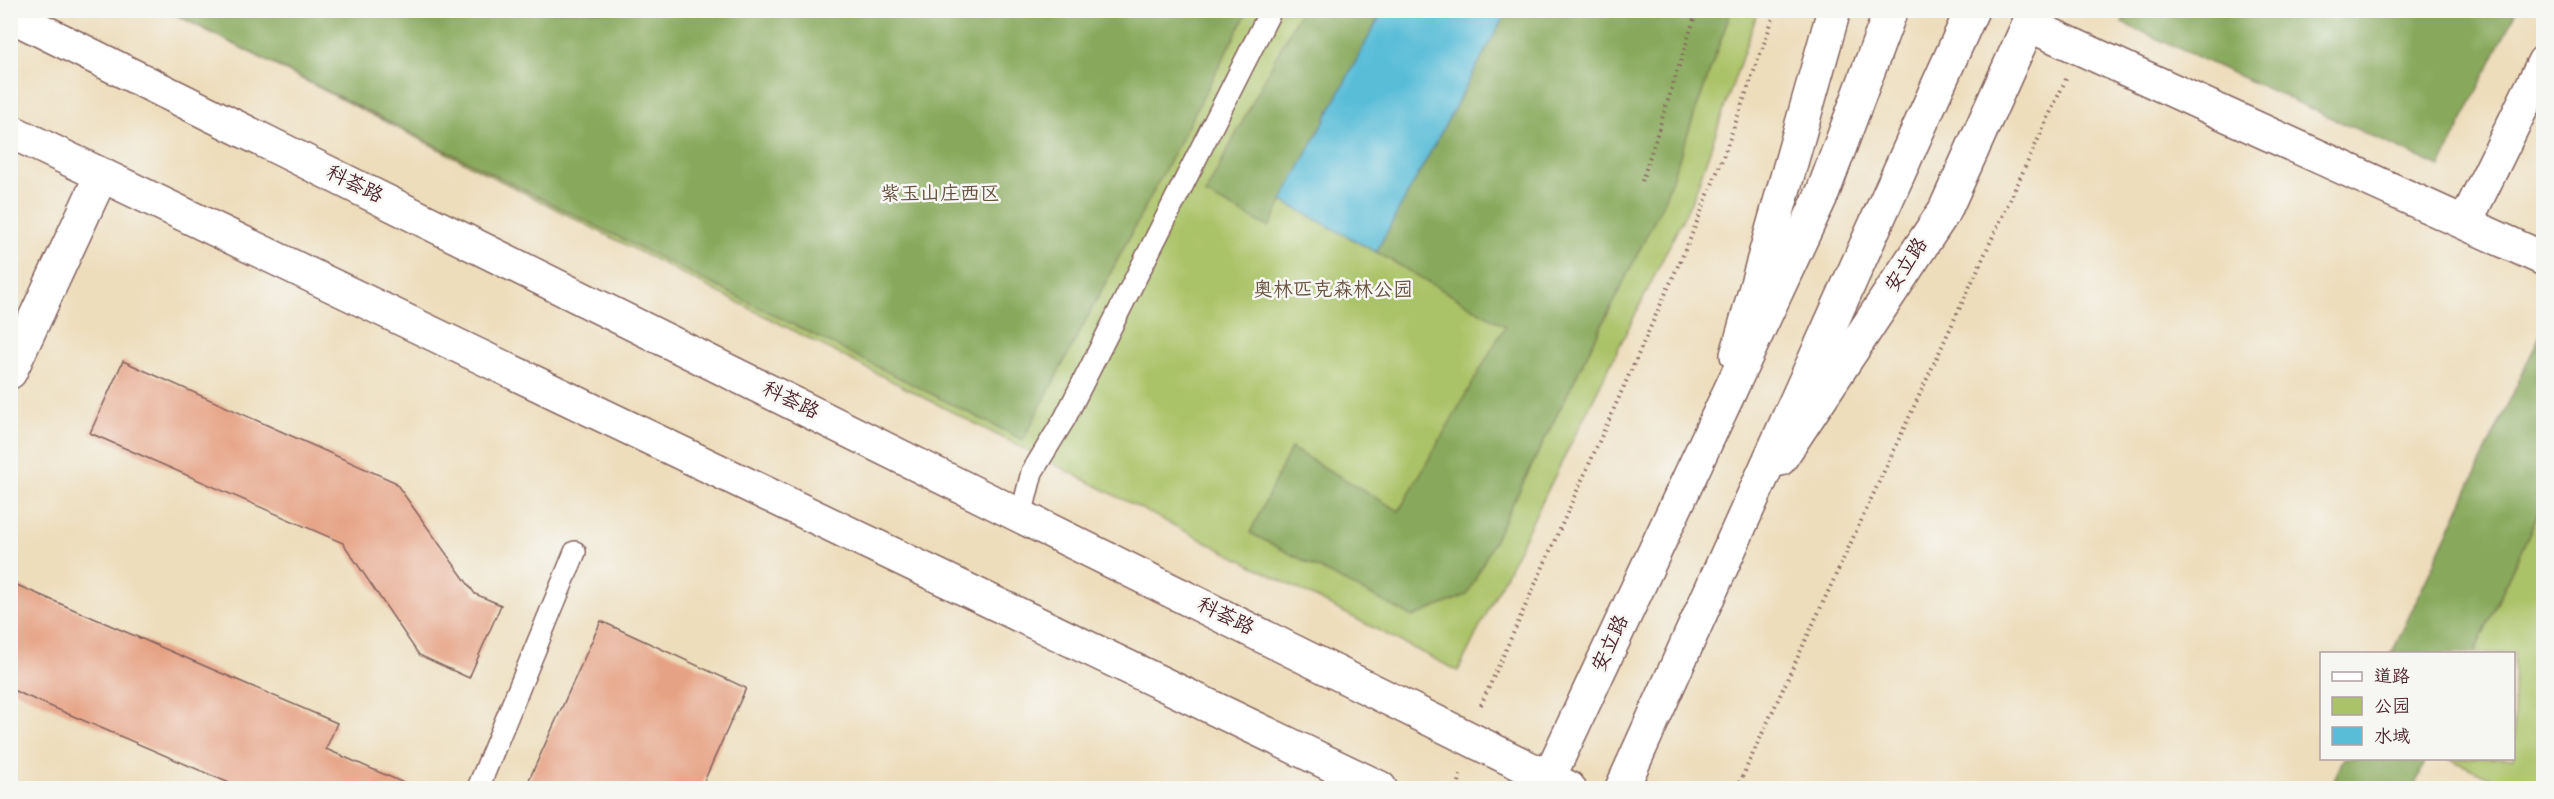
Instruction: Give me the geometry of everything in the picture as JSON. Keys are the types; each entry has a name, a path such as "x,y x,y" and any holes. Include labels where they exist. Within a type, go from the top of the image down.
{"main road":[{"name":"安立路","path":"1721,412 1834,10"},
{"name":"安立路","path":"1548,786 1823,192 1891,10"},
{"name":"安立路","path":"1622,789 1972,10"},
{"name":"科荟路","path":"10,15 1466,737 1548,786"},
{"name":"安立路","path":"1750,504 1945,210 2032,18"},
{"path":"2032,18 2080,48 2544,259"},
{"path":"2465,223 2544,62"},
{"path":"10,131 1380,789"},
{"path":"10,372 101,176"}],"lane":[{"path":"1021,516 1032,472 1070,408 1270,10"},
{"path":"478,789 575,552"}],"path":[{"path":"1642,181 1696,10"},
{"path":"1458,789 1466,737 1690,239 1722,160 1776,10"},
{"path":"1737,789 2080,48"}],"green space":[{"path":"2128,10 2516,11 2440,167 2122,23"},
{"name":"紫玉山庄西区","path":"168,11 1248,11 1023,440"},
{"name":"奥林匹克森林公园","path":"169,11 1758,11 1694,196 1458,671"},
{"path":"1300,11 1383,11 1269,227 1205,194"},
{"path":"1507,11 1731,11 1664,201 1467,595 1413,617 1250,533 1291,448 1399,511 1505,326 1376,252"},
{"path":"2543,329 2543,503 2474,652 2392,652"},
{"path":"2543,503 2543,788 2514,788 2451,760 2515,760 2515,652 2474,652"},
{"path":"2343,760 2426,760 2414,788 2330,788"}],"water":[{"path":"1383,10 1507,11 1376,252 1282,201"}],"building":[{"path":"123,361 395,482 475,594 501,605 469,678 419,655 343,543 90,433"},
{"path":"10,582 337,723 326,749 411,786 410,788 241,788 10,689"},
{"path":"601,621 746,688 701,788 543,788 528,782"}]}
